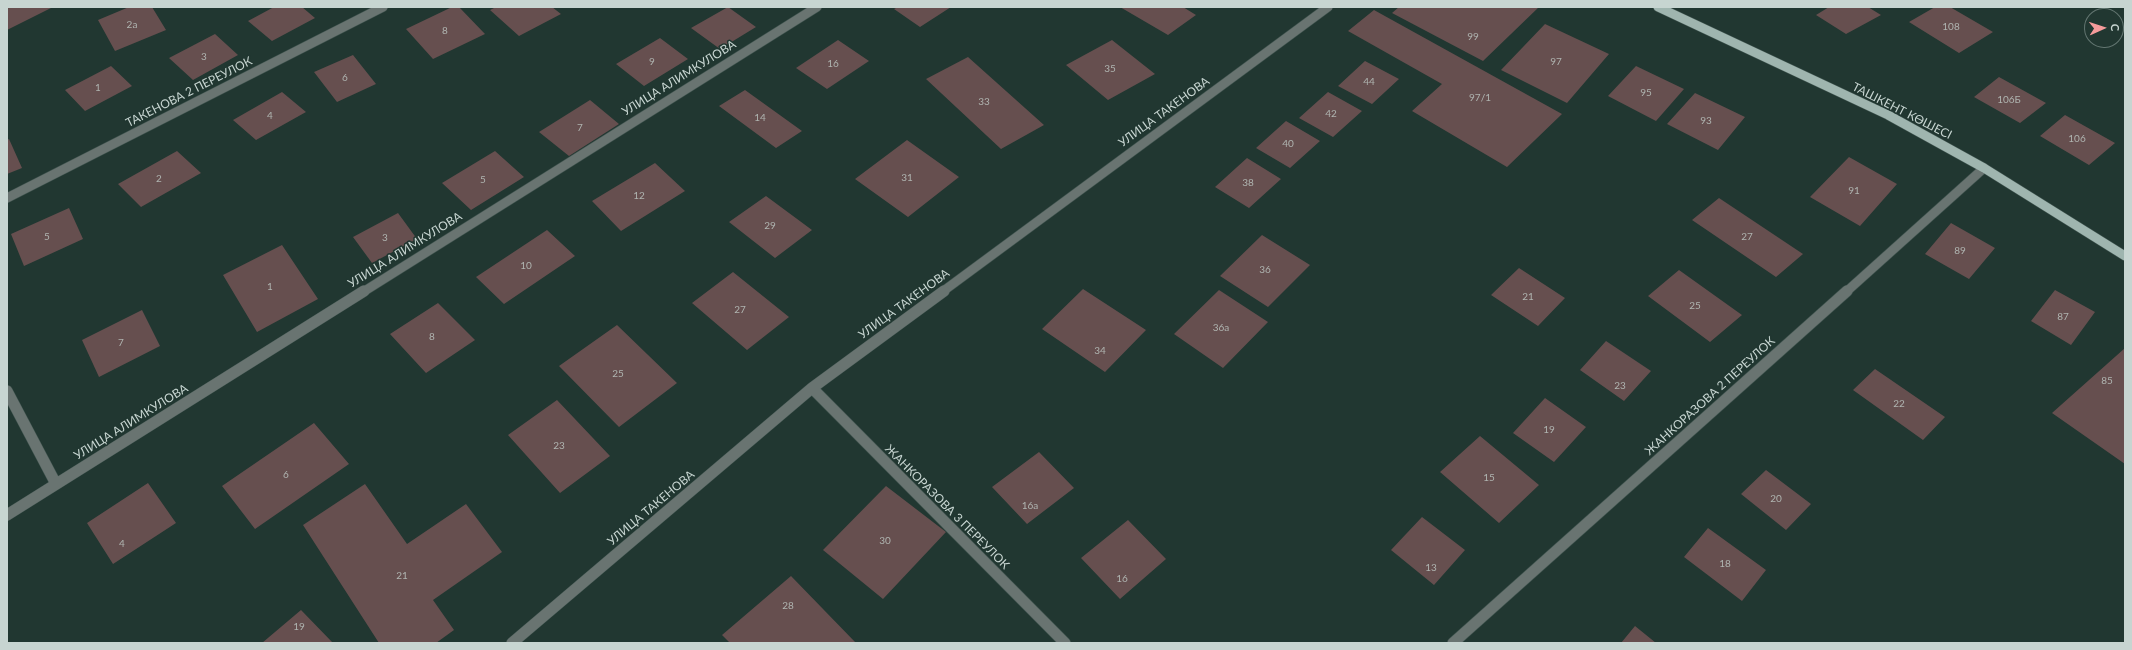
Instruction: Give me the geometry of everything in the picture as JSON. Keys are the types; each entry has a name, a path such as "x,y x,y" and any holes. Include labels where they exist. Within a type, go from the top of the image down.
{"main road":[{"name":"ТАШКЕНТ КӨШЕСІ","path":"1658,7 1888,115 1984,168 2125,256"}],"street":[{"name":"ТАКЕНОВА 2 ПЕРЕУЛОК","path":"7,198 383,7"},
{"name":"УЛИЦА АЛИМКУЛОВА","path":"7,515 817,7"},
{"name":"УЛИЦА ТАКЕНОВА","path":"512,643 812,388 1328,7"},
{"name":"ЖАНКОРАЗОВА 2 ПЕРЕУЛОК","path":"1453,643 1984,168"},
{"name":"ЖАНКОРАЗОВА 3 ПЕРЕУЛОК","path":"812,388 1064,643"},
{"path":"7,390 56,484"}],"building":[{"path":"7,7 53,7 7,30"},
{"path":"129,7 152,7 166,30 115,51 98,20"},
{"path":"274,7 302,7 315,18 272,41 248,21"},
{"path":"452,7 459,7 485,34 433,59 406,29"},
{"path":"496,7 552,7 561,14 519,36 490,10"},
{"path":"728,7 756,27 720,49 691,28"},
{"path":"898,7 951,7 920,27 894,9"},
{"path":"1120,7 1183,7 1196,15 1168,35"},
{"path":"1399,7 1539,7 1483,61 1392,13"},
{"path":"1829,7 1868,7 1881,15 1846,34 1816,15"},
{"path":"1935,7 1950,7 1993,32 1959,53 1909,22"},
{"path":"1374,10 1562,114 1507,167 1412,111 1442,84 1348,31"},
{"path":"1545,24 1609,54 1567,103 1501,70"},
{"path":"215,34 238,55 193,80 169,58"},
{"path":"660,38 688,59 644,86 616,64"},
{"path":"838,40 869,61 827,89 796,68"},
{"path":"1112,40 1155,74 1108,100 1066,65"},
{"path":"353,55 376,84 337,102 314,72"},
{"path":"968,57 1044,125 1001,149 926,79"},
{"path":"1365,61 1399,79 1372,104 1338,86"},
{"path":"111,66 132,86 85,111 65,90"},
{"path":"1636,66 1684,89 1656,121 1608,96"},
{"path":"1999,77 2046,103 2020,123 1974,97"},
{"path":"745,90 802,131 776,148 719,106"},
{"path":"282,92 306,112 256,140 233,120"},
{"path":"1328,92 1362,111 1333,137 1299,118"},
{"path":"1695,93 1745,117 1718,150 1667,124"},
{"path":"590,100 619,124 569,156 539,132"},
{"path":"2065,115 2115,143 2089,165 2040,136"},
{"path":"1286,121 1320,141 1290,168 1256,148"},
{"path":"9,139 22,168 7,174 7,140"},
{"path":"907,140 959,177 908,217 855,179"},
{"path":"177,151 201,173 141,207 118,184"},
{"path":"495,151 524,177 471,210 442,183"},
{"path":"1849,157 1897,184 1860,226 1810,197"},
{"path":"1247,158 1281,179 1249,208 1215,187"},
{"path":"655,163 685,191 621,231 592,201"},
{"path":"766,196 812,230 775,258 729,222"},
{"path":"1719,198 1803,254 1776,277 1692,220"},
{"path":"69,208 83,239 24,266 11,234"},
{"path":"398,213 417,239 372,263 353,237"},
{"path":"1951,223 1995,248 1969,279 1925,254"},
{"path":"547,230 575,256 504,304 476,277"},
{"path":"1262,235 1310,265 1268,307 1220,276"},
{"path":"282,245 318,299 257,332 223,275"},
{"path":"1519,268 1565,298 1538,326 1491,295"},
{"path":"1679,270 1742,315 1710,342 1648,296"},
{"path":"733,272 789,317 747,350 692,303"},
{"path":"1083,289 1146,330 1105,372 1042,329"},
{"path":"1219,290 1268,322 1223,368 1174,334"},
{"path":"2055,290 2095,312 2071,345 2031,321"},
{"path":"438,303 475,340 426,373 390,334"},
{"path":"142,310 160,346 99,377 82,340"},
{"path":"617,325 677,383 619,427 559,366"},
{"path":"1606,341 1651,371 1624,401 1580,370"},
{"path":"2125,348 2125,464 2052,413"},
{"path":"1875,369 1945,417 1923,440 1853,390"},
{"path":"1545,398 1586,427 1554,462 1513,433"},
{"path":"557,400 610,456 560,493 508,435"},
{"path":"314,423 349,464 255,529 222,486"},
{"path":"1480,436 1539,485 1499,523 1440,472"},
{"path":"1039,452 1074,488 1027,524 992,487"},
{"path":"1766,470 1811,504 1786,530 1741,494"},
{"path":"148,483 176,523 113,564 87,523"},
{"path":"365,484 407,544 466,504 502,552 433,600 454,630 436,643 379,643 303,525"},
{"path":"886,486 946,532 883,599 823,550"},
{"path":"1422,517 1465,550 1434,585 1391,550"},
{"path":"1128,520 1166,559 1120,599 1081,558"},
{"path":"1708,528 1766,570 1742,601 1684,557"},
{"path":"791,576 856,643 730,643 722,635"},
{"path":"301,610 333,643 262,643"},
{"path":"1635,626 1656,643 1621,643"}]}
